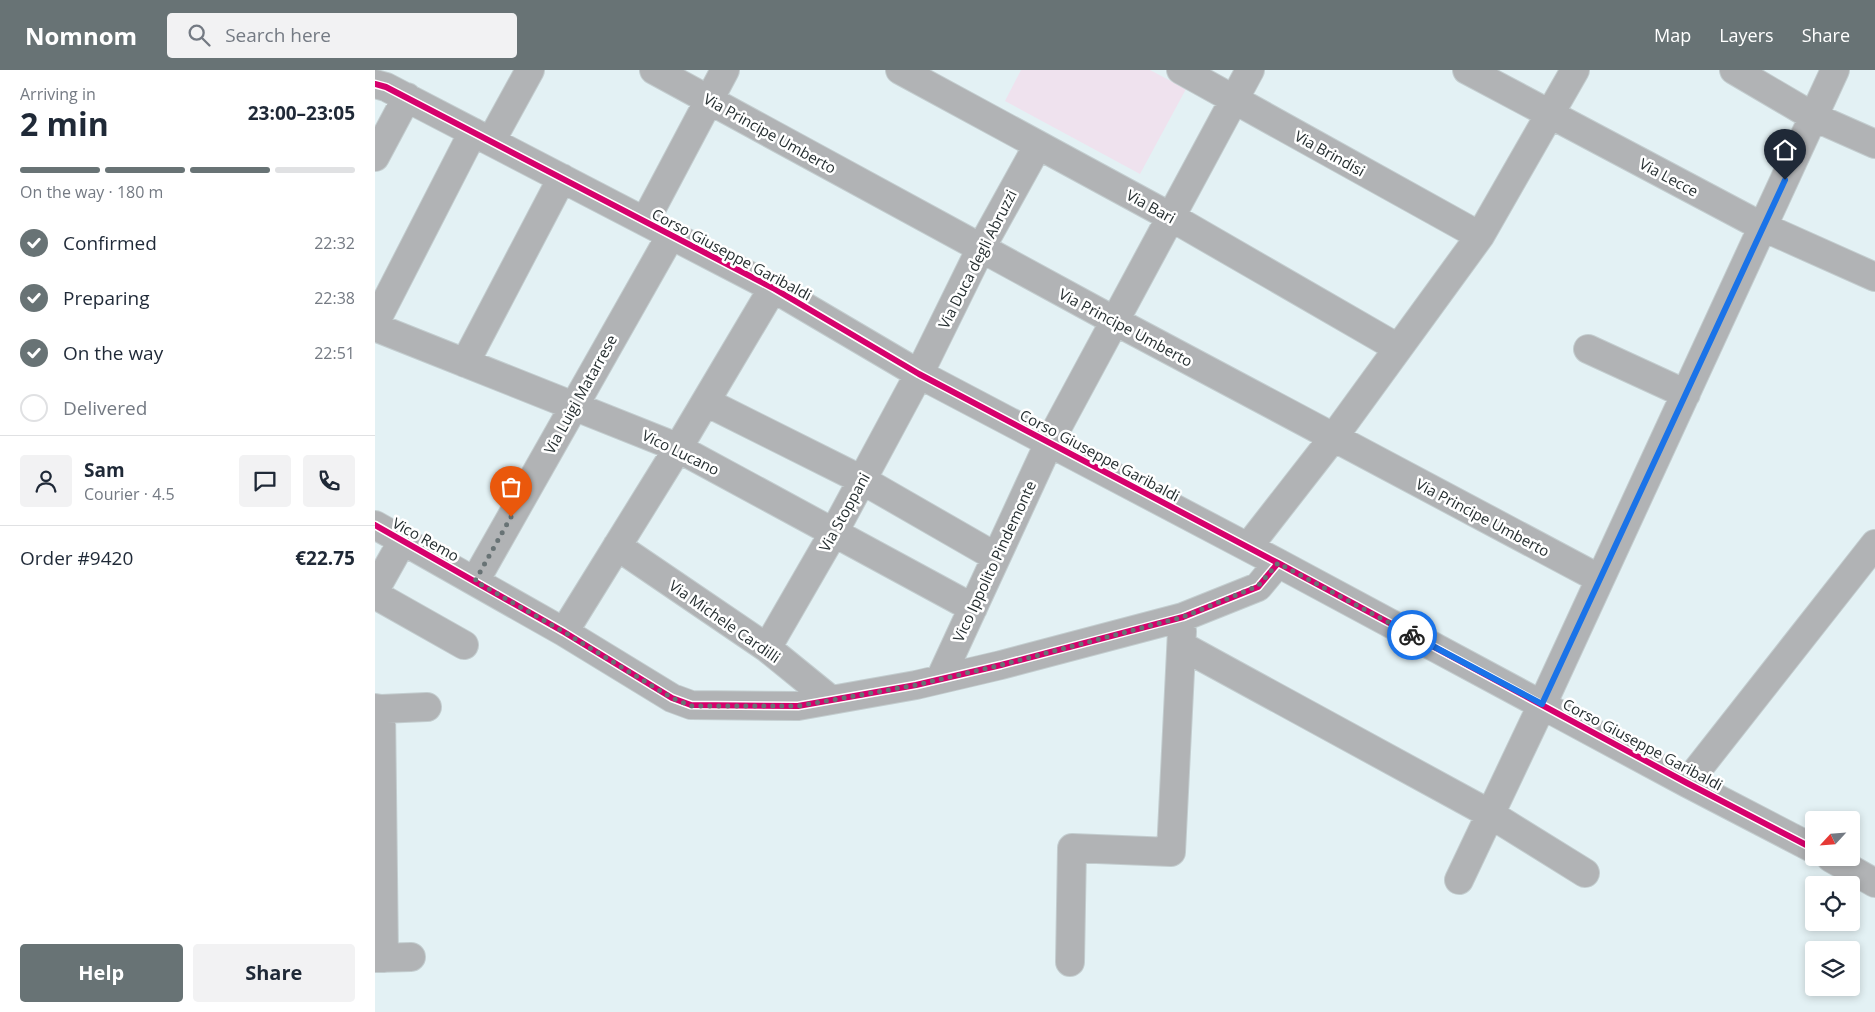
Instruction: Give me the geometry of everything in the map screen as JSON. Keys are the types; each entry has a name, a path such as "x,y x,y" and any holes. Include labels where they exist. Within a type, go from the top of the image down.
{"street":[{"path":"375,325 482,136 530,70"},
{"name":"Via Principe Umberto","path":"654,70 1115,321 1600,579"},
{"path":"645,221 725,70"},
{"name":"Via Bari","path":"900,70 1171,217 1398,348"},
{"name":"Via Brindisi","path":"1181,70 1480,236"},
{"name":"Vico Ippolito Pindemonte","path":"940,679 1049,443 1250,70"},
{"name":"Via Lecce","path":"1467,70 1763,227 1875,277"},
{"path":"1248,547 1333,438 1480,236 1575,70"},
{"path":"1734,70 1814,117 1875,144"},
{"path":"1459,880 1835,70"},
{"path":"375,157 386,86"},
{"name":"Corso Giuseppe Garibaldi","path":"386,86 773,288 919,374 1805,844"},
{"name":"Via Duca degli Abruzzi","path":"919,374 981,248 1038,144"},
{"path":"465,363 562,178"},
{"name":"Via Luigi Matarrese","path":"475,581 671,235"},
{"path":"564,632 706,402 773,288"},
{"name":"Vico Lucano","path":"375,325 678,448 973,608"},
{"path":"1588,349 1686,394"},
{"name":"Via Stoppani","path":"767,648 919,374"},
{"path":"706,402 861,480 996,557"},
{"name":"Vico Remo","path":"375,525 564,632 672,698 691,706 798,706 940,679 1001,665 1183,617 1258,586 1278,563"},
{"path":"403,540 377,593 464,644"},
{"path":"1687,783 1875,544"},
{"name":"Via Michele Cardilli","path":"617,546 767,648 831,700"},
{"path":"1070,962 1072,848 1171,852 1183,617"},
{"path":"1182,646 1490,814 1585,873"},
{"path":"411,957 379,958 378,709 427,707"},
{"path":"1846,866 1875,882"}],"shaded area":[{"path":"1021,70 1150,70 1186,89 1140,174 1005,101"}],"cycle path":[{"path":"375,84 386,87 773,288 919,374 1805,844"},
{"path":"375,525 564,632 672,698 691,705 798,706 916,685 1001,665 1183,617 1258,587 1278,563"}],"way so far":[{"path":"511,517 475,581 564,632 672,698 691,706 798,706 916,685 1001,665 1183,617 1258,586 1278,563 1412,635"}],"route":[{"path":"1412,635 1542,704 1785,180"}]}
